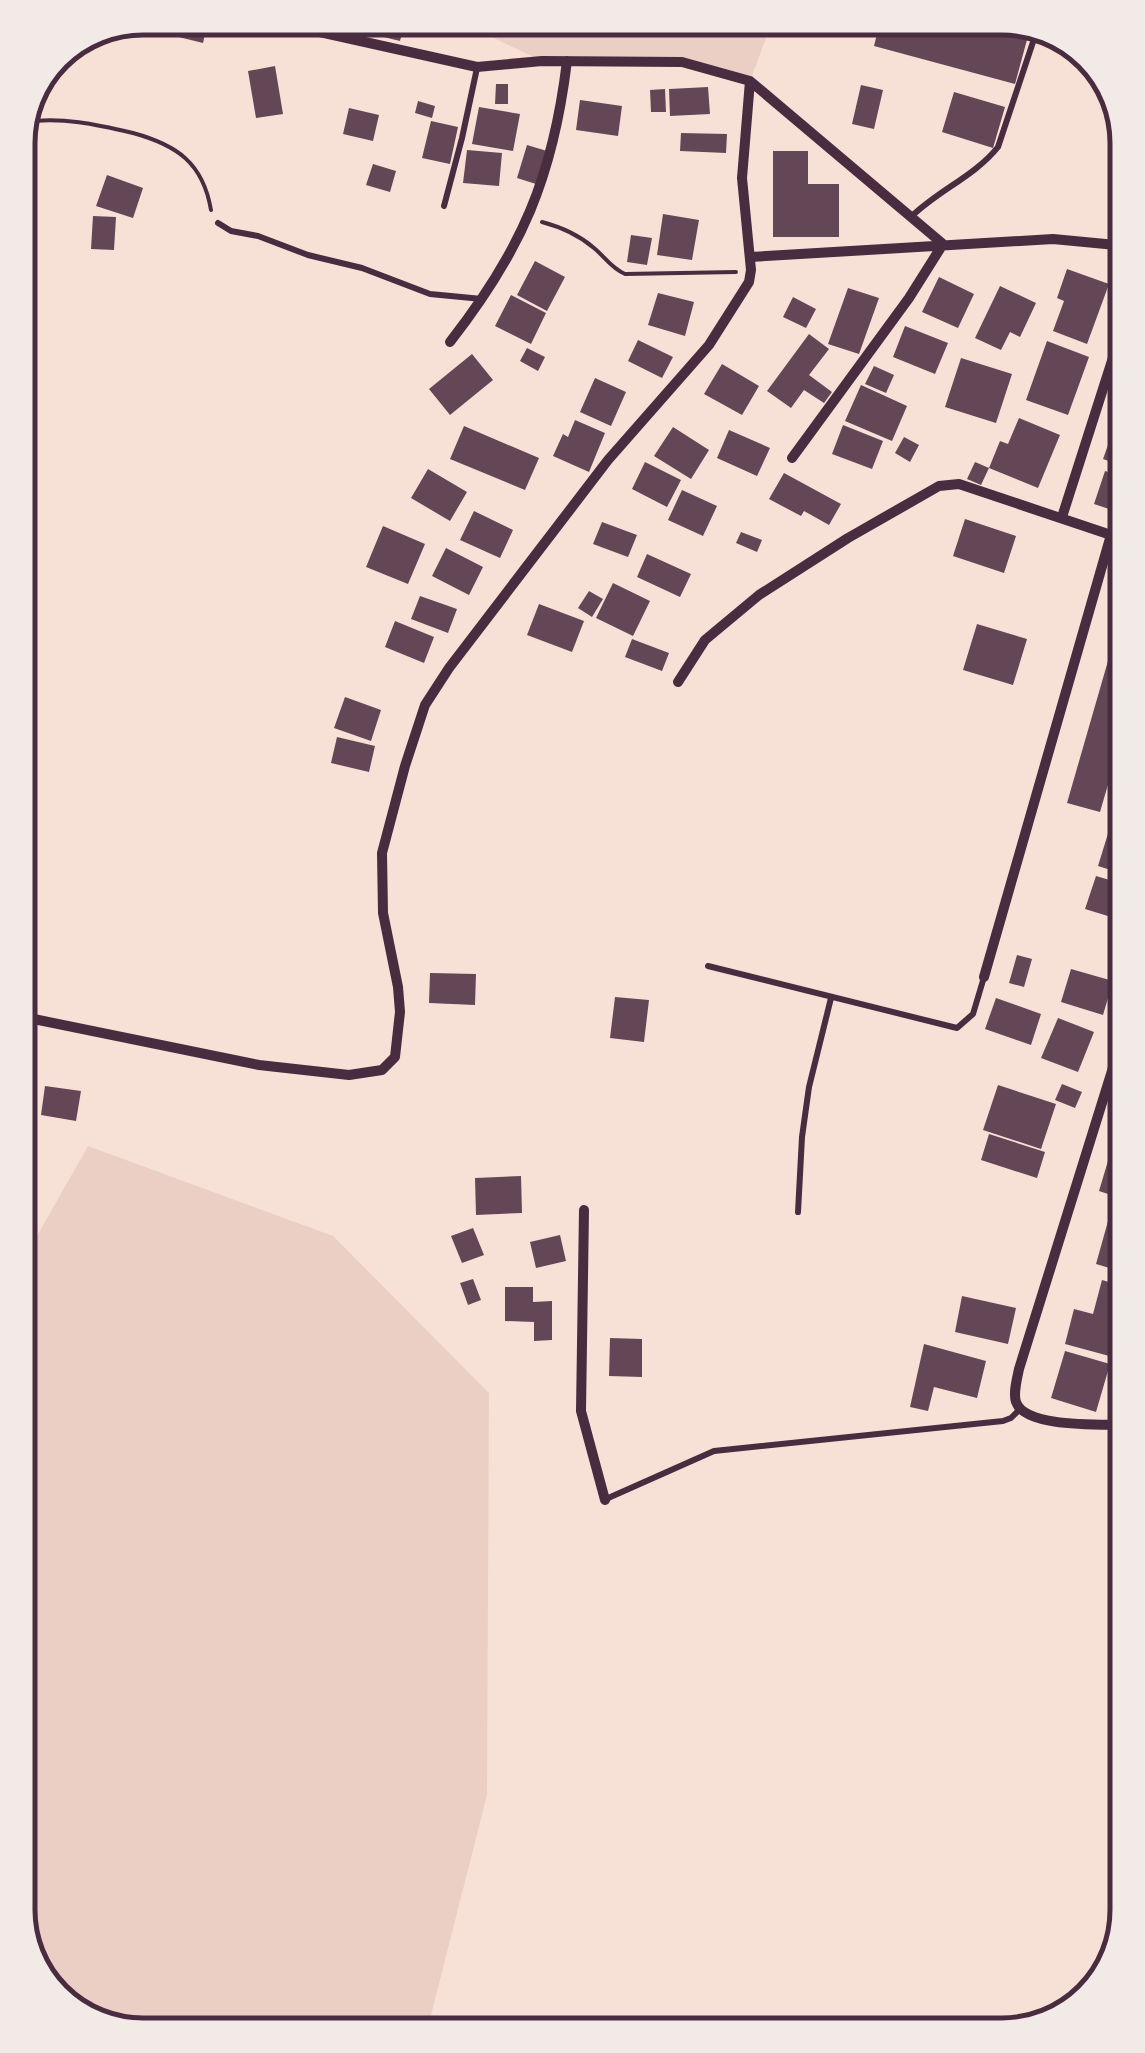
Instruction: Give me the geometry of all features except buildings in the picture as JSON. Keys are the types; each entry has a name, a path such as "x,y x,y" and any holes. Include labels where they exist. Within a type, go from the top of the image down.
{"street":[{"path":"333,35 477,67 542,61 682,62 750,80 943,244"},
{"path":"450,342 499,274 528,220 550,158 566,61"},
{"path":"35,1019 259,1064 349,1075 382,1070 395,1056 400,1012 383,913 382,853 404,766 425,705 608,460 709,346 749,282 742,178 750,80"},
{"path":"750,257 1053,240 1110,245"},
{"path":"792,458 909,298 943,244"},
{"path":"1062,517 1110,367"},
{"path":"678,682 705,640 760,595 939,486 959,484 1110,535"},
{"path":"984,976 1110,550"},
{"path":"1110,1080 1018,1370 1015,1400 1032,1416 1048,1420 1110,1423"},
{"path":"584,1210 581,1411 604,1500"}],"lane":[{"path":"911,217 998,147 1034,40"},
{"path":"444,206 477,67"},
{"path":"218,224 231,232 258,236 362,268 430,294 482,300"},
{"path":"708,966 957,1028 973,1014 984,976"},
{"path":"798,1212 809,1087 831,998"},
{"path":"604,1500 714,1450 1003,1421 1020,1408"}],"path":[{"path":"38,120 90,122 162,142 202,177 218,224"},
{"path":"528,220 578,236 625,274 751,270"}],"shaded area":[{"path":"488,35 766,38 750,81 682,62 542,61"},
{"path":"88,1146 333,1236 489,1393 487,1795 430,2018 122,2016 83,2000 62,1981 46,1958 35,1910 35,1239"}]}
